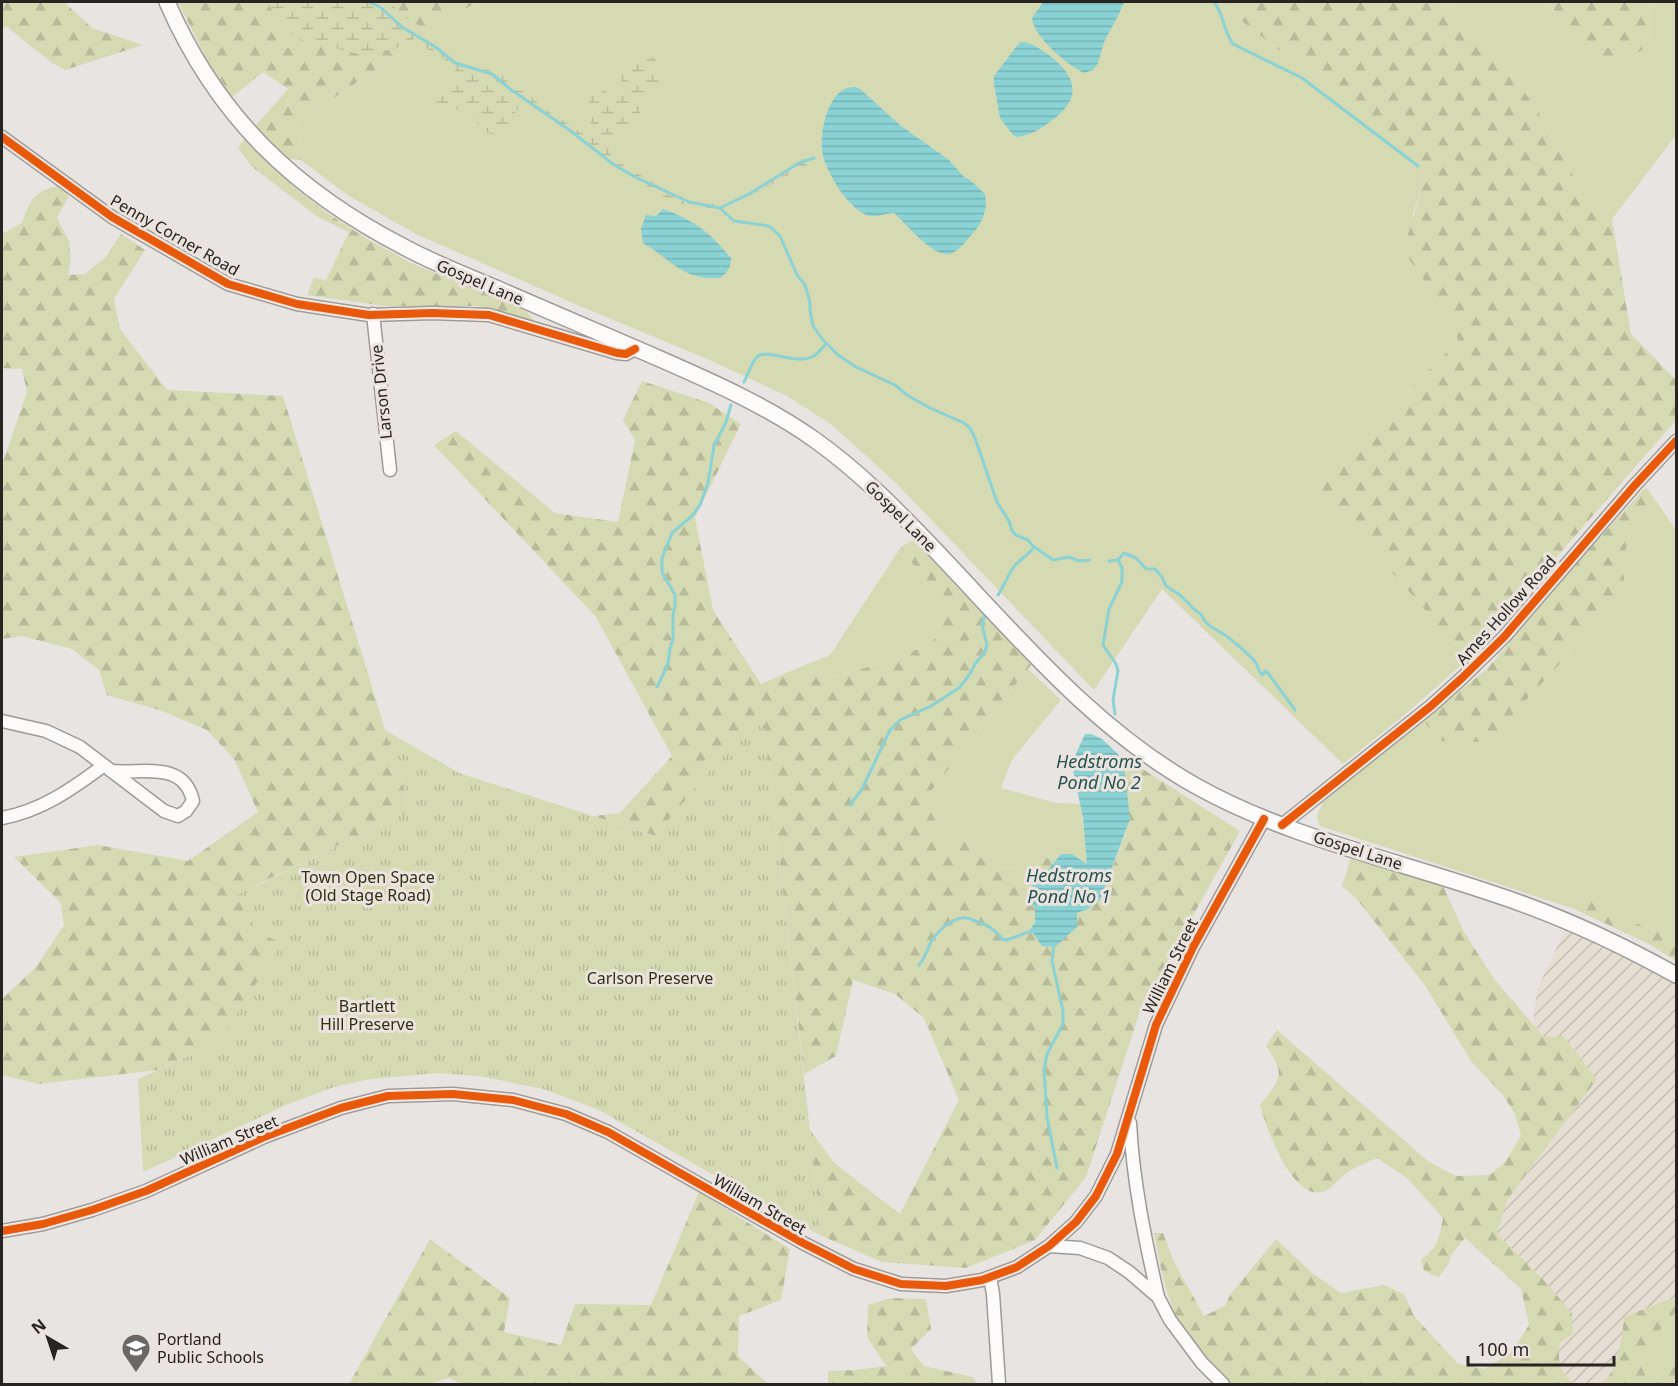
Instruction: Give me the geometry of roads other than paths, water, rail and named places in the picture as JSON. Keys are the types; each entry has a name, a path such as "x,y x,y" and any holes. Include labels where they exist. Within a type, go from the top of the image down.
{"main road":[{"name":"Gospel Lane","path":"167,2 196,58 226,105 267,152 313,192 339,210 411,251 635,349 757,404 782,418 823,446 860,476 1064,683 1125,738 1163,766 1197,786 1264,819 1535,908 1621,946 1677,975"}],"street":[{"name":"Penny Corner Road","path":"2,137 112,217 228,284 297,304 373,315 432,313 489,315 617,353 626,354 635,349"},
{"name":"Larson Drive","path":"373,315 390,470"},
{"name":"Ames Hollow Road","path":"1282,825 1431,706 1482,659 1504,637 1635,485 1677,441"},
{"path":"2,721 8,720 46,731 80,747 107,768 164,811 178,816 186,811 193,801 190,790 181,779 156,769 127,772 107,768 50,802 15,816 2,818"},
{"name":"William Street","path":"2,1231 43,1224 146,1191 264,1137 341,1108 388,1096 453,1094 513,1100 566,1113 608,1132 803,1243 854,1269 901,1284 946,1286 990,1277 1017,1267 1049,1246 1076,1222 1096,1196 1117,1154 1156,1025 1192,947 1264,819"},
{"path":"1130,1116 1132,1165 1140,1218 1158,1297 1170,1320 1202,1363 1223,1384"},
{"path":"1049,1246 1080,1248 1108,1257 1158,1297"},
{"path":"990,1277 999,1384"}],"water":[{"path":"1043,2 1124,2 1093,70 1084,73 1077,69 1045,42 1032,18"},
{"path":"1020,42 1036,46 1059,63 1071,80 1073,88 1072,96 1061,113 1039,129 1018,137 1013,135 1000,118 994,76"},
{"path":"854,87 859,88 901,126 949,160 964,177 985,194 986,204 982,220 971,236 955,251 942,254 935,250 894,213 871,216 863,213 847,199 833,180 822,151 824,122 838,94"},
{"path":"663,209 693,223 709,234 723,249 731,258 730,267 723,276 707,278 687,273 643,243 641,229 646,215 656,216"},
{"path":"1085,734 1102,739 1119,755 1124,765 1130,819 1100,900 1088,909 1077,913 1077,927 1055,947 1042,946 1030,929 1035,923 1035,909 1029,894 1033,883 1042,877 1061,854 1072,854 1087,864 1083,818 1073,770 1074,758"}],"waterway":[{"path":"369,2 380,7 402,27 437,48 455,63 492,74 613,164 689,202 720,208 749,194 799,163 814,158"},
{"path":"1214,2 1233,44 1302,78 1418,166"},
{"path":"720,208 734,221 769,226 780,236 797,275 805,285 813,326 838,355 856,367 895,385 930,408 970,428 997,502 1016,535 1028,540 1053,560 1069,557 1079,561 1090,560"},
{"path":"744,382 753,362 761,355 805,359 814,356 826,344"},
{"path":"657,687 668,664 673,640 675,605 675,595 662,572 662,558 672,533 692,516 700,505 708,483 714,446 726,422 731,405"},
{"path":"998,595 1015,565 1034,547"},
{"path":"1109,561 1118,560 1124,553 1136,558 1146,569 1155,569 1166,586 1180,595 1201,614 1208,624 1250,656 1262,675 1265,671 1268,673 1295,710"},
{"path":"1115,714 1113,700 1118,671 1103,645 1109,609 1122,582 1122,568 1118,560"},
{"path":"850,805 862,789 890,730 900,720 931,706 959,688 970,674 985,652 987,645 982,625 985,614"},
{"path":"919,965 936,935 945,926 962,918 990,927 1002,939 1007,940 1034,930"},
{"path":"1054,943 1052,961 1063,1011 1063,1024 1047,1054 1044,1070 1047,1117 1057,1168"}],"place":[{"name":"Portland Public Schools","path":"136,1374"}],"water label":[{"name":"Hedstroms Pond No 2","path":"1099,772"},
{"name":"Hedstroms Pond No 1","path":"1069,886"}],"park label":[{"name":"Town Open Space (Old Stage Road)","path":"368,886"},
{"name":"Carlson Preserve","path":"650,978"},
{"name":"Bartlett Hill Preserve","path":"367,1015"}]}
